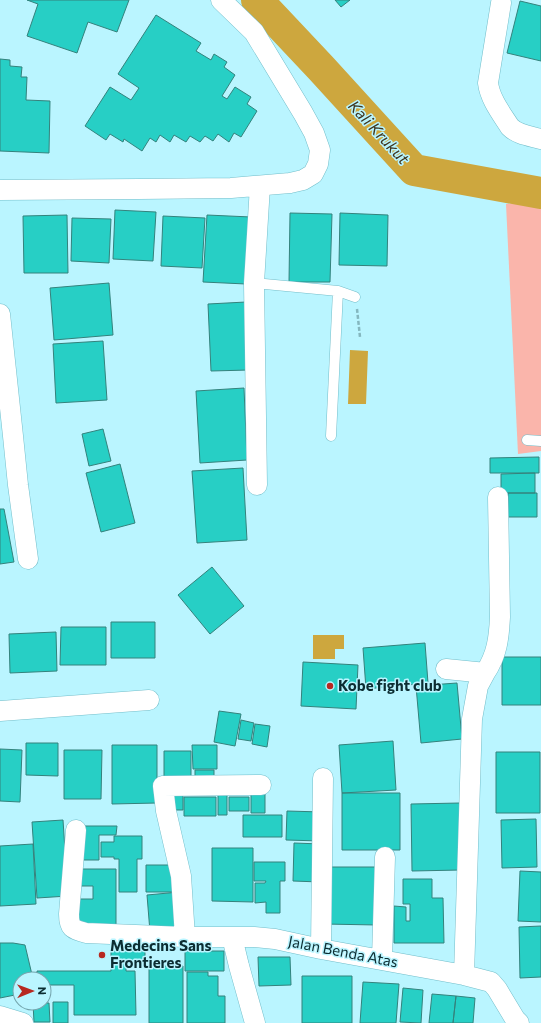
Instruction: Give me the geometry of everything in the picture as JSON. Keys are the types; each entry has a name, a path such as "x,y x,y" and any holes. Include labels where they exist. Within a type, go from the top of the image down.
{"street":[{"path":"0,190 231,188 290,183 303,180 313,174 318,164 320,150 314,133 254,32 221,0"},
{"path":"501,3 488,83 489,90 491,96 514,131 541,139"},
{"path":"257,485 254,283 260,186"},
{"path":"0,314 13,436 9,486 28,559"},
{"path":"464,975 472,719 478,686 495,655 498,644 500,617 498,497"},
{"path":"446,669 485,673"},
{"path":"0,711 149,700"},
{"path":"322,949 323,778"},
{"path":"185,937 181,876 166,811 163,786 261,785"},
{"name":"Jalan Benda Atas","path":"76,830 69,914 70,926 75,930 86,932 185,937 254,937 275,939 464,975 491,982 497,989 514,1022"},
{"path":"382,959 385,857"},
{"path":"232,937 255,1023"},
{"path":"0,1016 23,1023"}],"lane":[{"path":"254,283 338,291 355,297"},
{"path":"331,436 338,291"},
{"path":"527,440 541,441"}],"path":[{"path":"355,297 360,337"}],"shaded area":[{"path":"541,200 541,451 518,454 506,204"},
{"path":"350,350 368,351 366,404 348,404"},
{"path":"313,635 344,635 344,649 335,649 335,659 313,659"}],"building":[{"path":"27,0 129,0 117,32 88,22 77,53 27,36 38,4"},
{"path":"335,0 350,0 341,7"},
{"path":"520,1 541,6 541,61 507,53"},
{"path":"156,15 201,43 196,51 211,60 214,54 227,62 224,67 235,75 222,96 227,99 235,87 251,97 247,104 257,111 241,137 234,133 229,142 218,134 213,141 205,136 200,142 190,136 186,142 174,135 170,142 160,135 156,142 150,138 142,151 124,139 123,142 110,134 106,140 85,126 110,87 131,100 139,88 118,74"},
{"path":"0,59 10,60 10,66 22,67 21,77 27,77 26,100 50,101 49,153 0,151"},
{"path":"115,210 156,212 153,261 113,259"},
{"path":"290,213 332,214 330,282 289,282"},
{"path":"340,213 388,215 387,266 339,265"},
{"path":"67,215 68,273 24,273 23,216"},
{"path":"207,215 251,217 246,284 203,282"},
{"path":"163,216 205,218 202,268 161,266"},
{"path":"72,218 111,219 109,263 71,261"},
{"path":"109,283 113,335 54,340 50,288"},
{"path":"246,302 249,370 211,371 208,304"},
{"path":"103,341 107,400 56,403 53,344"},
{"path":"244,388 247,460 200,463 196,391"},
{"path":"103,429 111,461 89,466 82,434"},
{"path":"539,457 539,473 490,473 490,458"},
{"path":"120,464 135,523 101,532 86,473"},
{"path":"243,468 247,540 197,543 192,471"},
{"path":"535,473 535,493 501,493 501,474"},
{"path":"508,493 537,493 537,517 508,517"},
{"path":"0,509 4,509 14,562 0,564"},
{"path":"212,567 244,606 210,634 178,595"},
{"path":"111,622 155,622 155,658 111,658"},
{"path":"61,627 106,627 106,665 60,665"},
{"path":"56,632 57,671 10,673 9,634"},
{"path":"425,643 428,683 366,689 363,648"},
{"path":"502,657 541,657 541,705 502,705"},
{"name":"Kobe fight club","path":"303,662 358,665 356,709 301,706"},
{"path":"457,683 462,739 421,743 416,686"},
{"path":"219,711 241,714 235,746 214,742"},
{"path":"241,720 254,723 251,741 238,739"},
{"path":"255,724 270,726 267,747 252,744"},
{"path":"393,741 396,790 342,793 339,745"},
{"path":"26,743 58,743 58,776 26,775"},
{"path":"112,745 157,745 157,803 112,804"},
{"path":"192,745 217,745 217,769 193,769"},
{"path":"0,749 22,750 20,802 0,801"},
{"path":"64,750 102,750 101,799 64,799"},
{"path":"164,751 191,751 191,779 164,779"},
{"path":"496,752 540,752 540,813 496,813"},
{"path":"195,770 214,770 214,784 195,784"},
{"path":"168,787 183,787 183,810 168,810"},
{"path":"342,793 400,793 400,850 342,850"},
{"path":"251,794 265,794 265,813 251,813"},
{"path":"218,795 227,795 227,815 218,815"},
{"path":"184,797 216,797 216,816 184,816"},
{"path":"229,797 249,797 249,811 229,811"},
{"path":"460,803 461,870 412,871 411,804"},
{"path":"287,811 322,812 321,841 286,840"},
{"path":"243,815 282,815 282,837 243,837"},
{"path":"536,819 537,867 502,868 501,820"},
{"path":"63,820 68,896 37,898 32,822"},
{"path":"81,826 117,826 116,835 99,835 99,860 82,860"},
{"path":"114,836 142,836 142,859 137,859 137,892 119,892 119,859 114,859 114,857 101,857 101,842 114,842"},
{"path":"294,843 321,844 320,882 293,881"},
{"path":"33,844 36,904 0,906 0,846"},
{"path":"212,848 253,848 253,902 212,901"},
{"path":"254,862 285,862 285,881 280,881 280,913 266,913 266,902 255,903 255,883 265,883 266,881 254,881"},
{"path":"146,865 174,865 174,892 146,892"},
{"path":"325,867 378,867 377,925 324,924"},
{"path":"76,869 116,869 116,925 75,925 75,899 93,899 93,886 76,886"},
{"path":"520,871 541,872 541,922 518,921"},
{"path":"403,879 432,879 432,898 443,898 444,943 394,943 394,906 406,907 406,921 410,921 410,904 403,904"},
{"path":"179,892 182,929 150,932 147,895"},
{"path":"541,926 541,977 520,978 519,927"},
{"path":"0,943 25,945 31,971 12,971 12,996 0,998"},
{"path":"111,951 145,951 145,964 126,964 126,971 135,971 136,1015 74,1015 74,985 52,985 52,971 111,971"},
{"path":"185,951 224,951 224,971 185,971"},
{"path":"258,957 290,957 291,985 259,986"},
{"path":"149,966 183,966 183,1023 149,1023"},
{"path":"187,972 208,972 208,976 218,976 218,996 225,996 225,1023 187,1023"},
{"path":"302,976 352,976 352,1023 302,1023"},
{"path":"363,982 399,984 396,1023 360,1023"},
{"path":"403,988 423,990 421,1023 400,1022"},
{"path":"432,994 456,996 453,1023 429,1023"},
{"path":"456,996 475,998 473,1023 453,1023"},
{"path":"53,1002 68,1002 68,1023 53,1023"},
{"path":"33,1011 49,1011 50,1022 34,1022"}],"waterway":[{"name":"Kali Krukut","path":"257,0 414,170 541,193"}],"place":[{"name":"Kobe fight club","path":"330,686"},
{"name":"Medecins Sans Frontieres","path":"102,955"}]}
